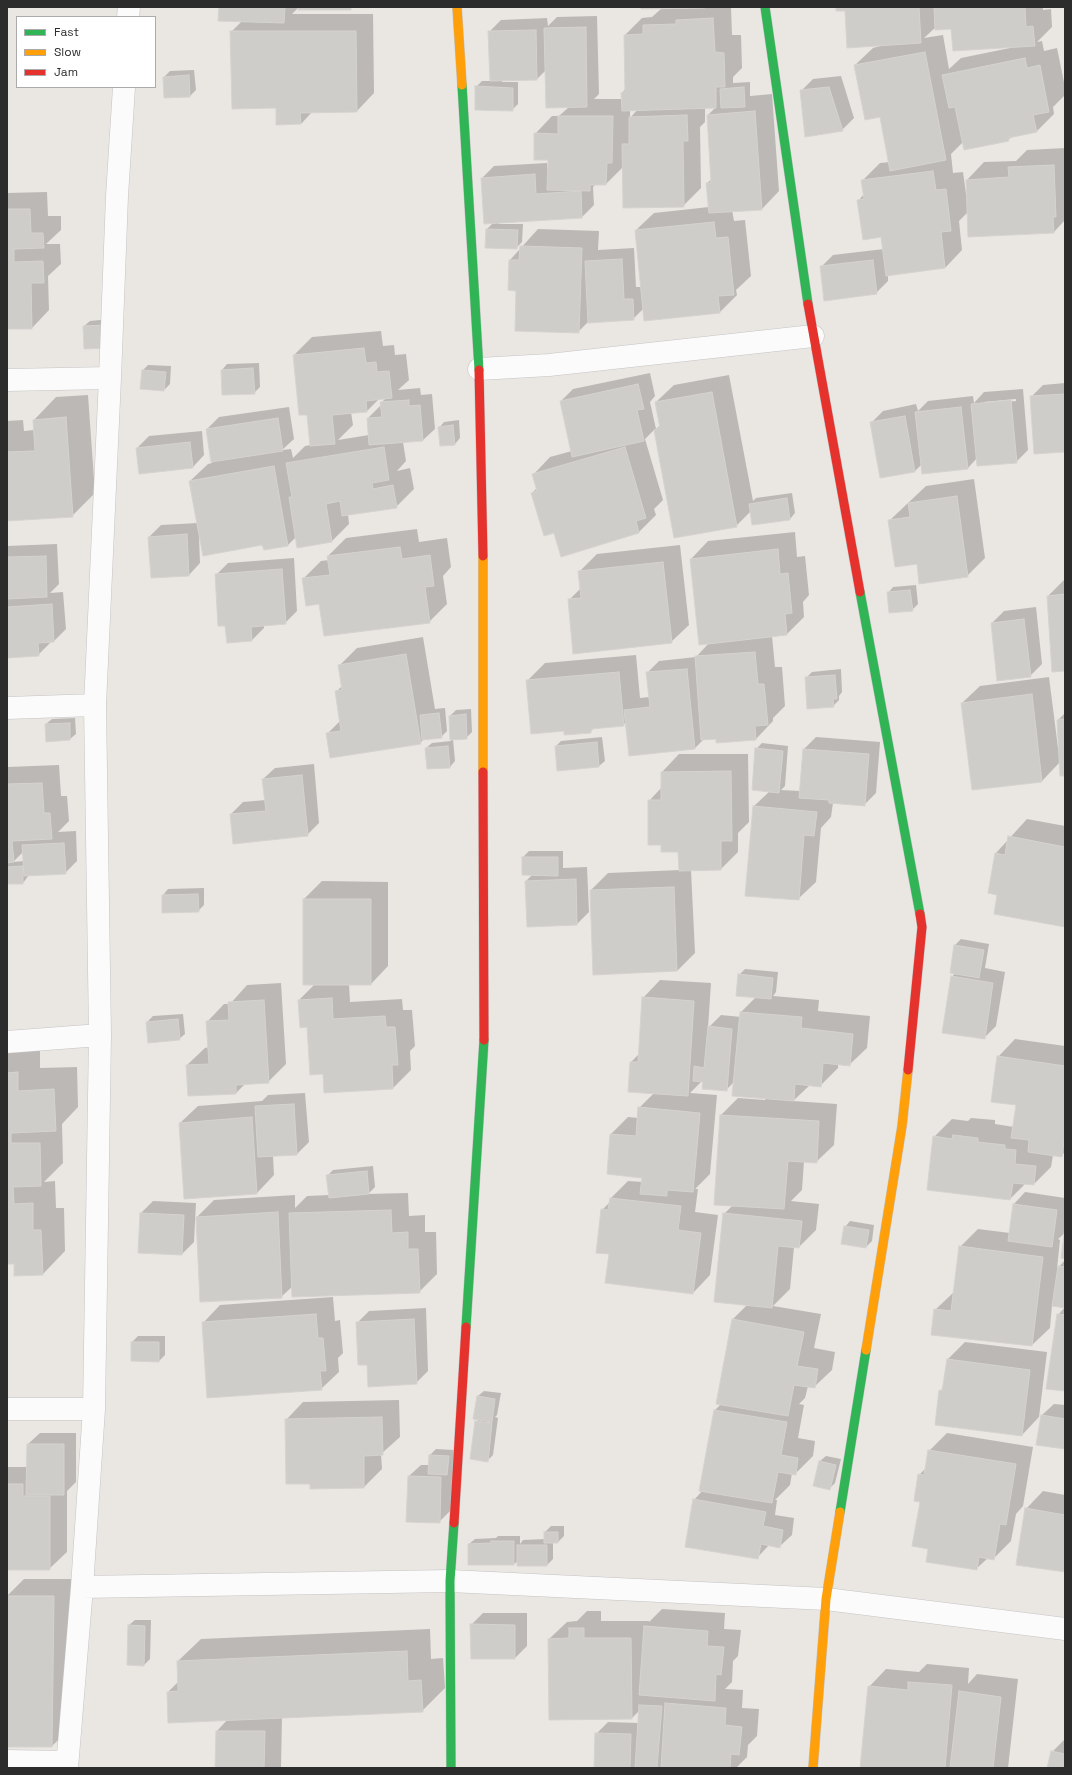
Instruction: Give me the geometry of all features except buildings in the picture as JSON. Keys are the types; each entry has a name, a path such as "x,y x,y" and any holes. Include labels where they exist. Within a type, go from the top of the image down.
{"street":[{"path":"451,1768 450,1581 484,1035 483,573 479,369 457,7"},
{"path":"765,7 813,336 922,927 902,1126 826,1599 813,1768"},
{"path":"7,1761 67,1765 82,1587 94,1410 100,1036 95,705 110,378 116,196 124,88"},
{"path":"479,369 557,364 813,336"},
{"path":"7,380 110,378"},
{"path":"7,708 95,705"},
{"path":"7,1042 100,1036"},
{"path":"7,1409 94,1410"},
{"path":"82,1587 450,1581 826,1599 1065,1629"}],"traffic: fast":[{"path":"765,7 808,304"},
{"path":"462,85 479,370"},
{"path":"860,592 920,914"},
{"path":"466,1327 484,1040"},
{"path":"840,1512 866,1350"},
{"path":"451,1768 450,1581 454,1523"}],"traffic: slow":[{"path":"457,7 462,85"},
{"path":"483,556 483,772"},
{"path":"866,1350 902,1126 908,1070"},
{"path":"813,1768 826,1599 840,1512"}],"traffic: jam":[{"path":"808,304 860,592"},
{"path":"479,370 483,556"},
{"path":"483,772 484,1040"},
{"path":"908,1070 922,927 920,914"},
{"path":"454,1523 466,1327"}]}
